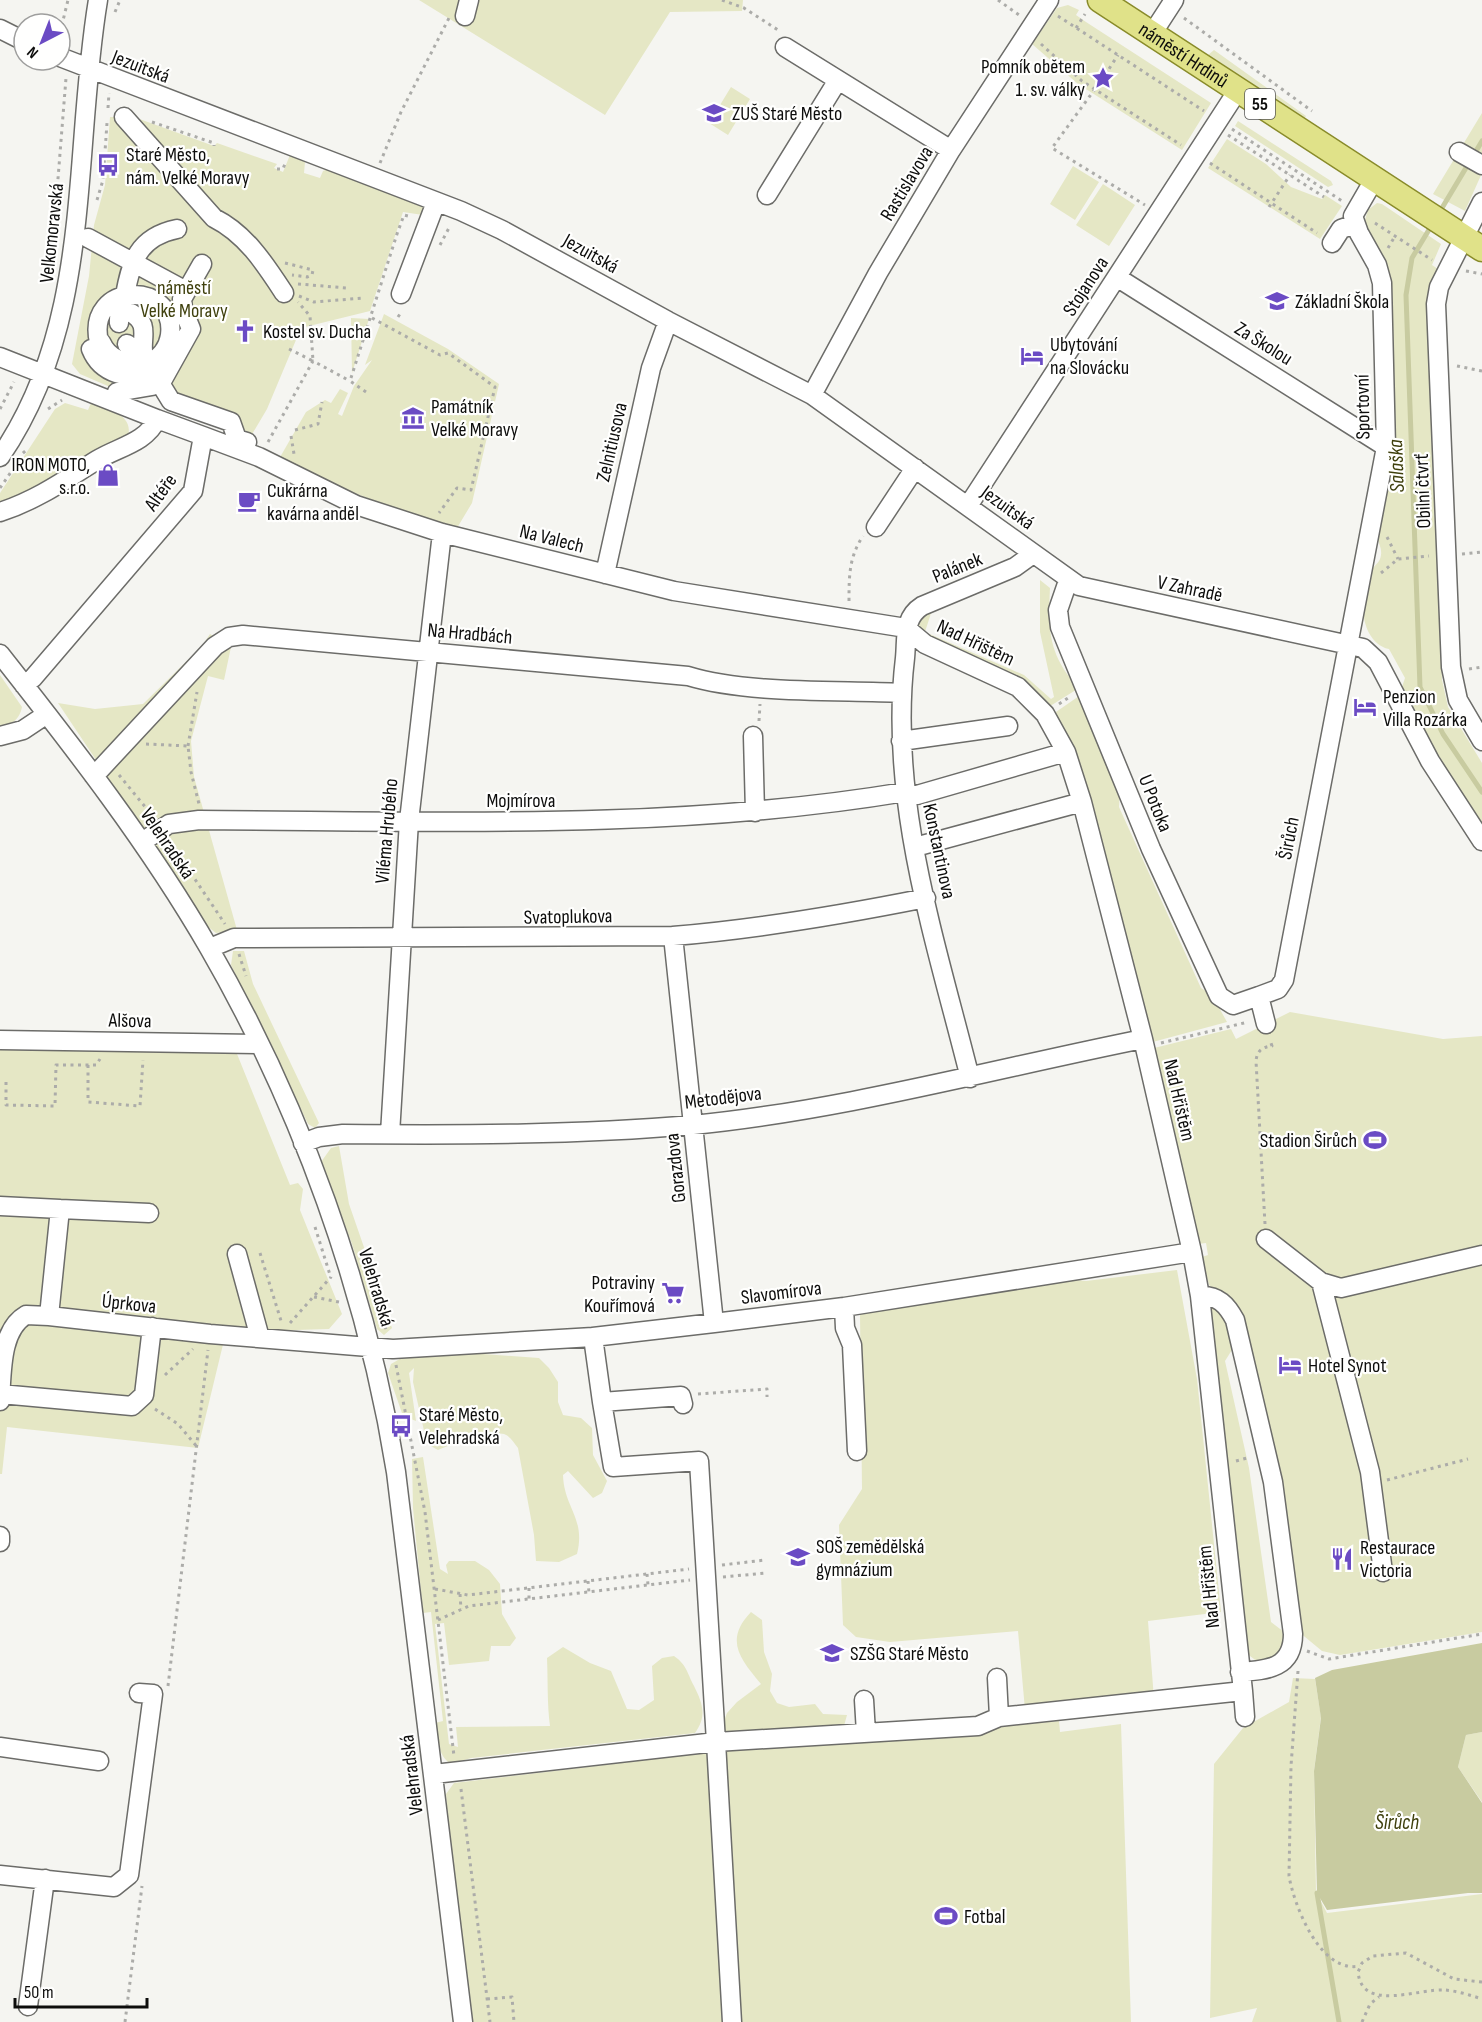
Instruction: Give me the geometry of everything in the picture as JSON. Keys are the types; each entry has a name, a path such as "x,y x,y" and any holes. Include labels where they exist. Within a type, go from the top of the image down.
{"main road":[{"name":"náměstí Hrdinů","path":"1100,0 1466,239"}],"street":[{"name":"Velkomoravská","path":"5,450 45,375 59,330 70,271 88,69 98,0"},
{"name":"Rastislavova","path":"812,395 878,273 951,150 1047,4"},
{"path":"1152,34 1172,4"},
{"path":"785,47 951,150"},
{"name":"Jezuitská","path":"72,66 88,69 436,202 502,230 668,321 812,395 1033,554"},
{"path":"767,195 838,80"},
{"name":"Stojanova","path":"968,506 1159,214 1222,128 1238,90"},
{"path":"124,117 214,218 231,226 290,291"},
{"path":"1459,152 1482,165"},
{"path":"1332,243 1341,229 1355,217 1375,178"},
{"path":"401,294 436,202"},
{"name":"Obilní čtvrť","path":"1482,202 1466,239 1438,292 1451,667 1458,700 1482,741"},
{"name":"Sportovní","path":"1348,645 1386,447 1382,283 1377,265 1355,217"},
{"path":"117,392 132,348 125,295 126,279 133,261 156,237 177,229"},
{"path":"88,238 186,291"},
{"path":"132,348 191,329 183,309 182,299 202,264"},
{"name":"Za Školou","path":"1118,278 1386,447"},
{"path":"136,294 149,297 160,306 168,318 170,332 168,344 159,357 132,348 98,327 102,313 112,301 125,295 136,294"},
{"name":"Zelnitiusova","path":"605,574 651,368 668,321"},
{"path":"132,348 171,401 231,422 237,439 255,447"},
{"path":"0,357 203,436"},
{"path":"0,512 21,505 56,488 99,458 142,438 157,419"},
{"name":"Na Valech","path":"203,436 259,457 356,505 438,532 605,574 718,598 906,628"},
{"name":"Altéře","path":"24,685 192,491 203,436"},
{"path":"876,527 915,468"},
{"name":"Viléma Hrubého","path":"390,1134 409,821 438,532"},
{"name":"V Zahradě","path":"1033,554 1068,581 1092,591 1369,651 1378,662 1431,761 1482,841"},
{"name":"Palánek","path":"906,628 909,619 922,606 1016,567 1033,554"},
{"name":"U Potoka","path":"1068,581 1061,598 1058,618 1151,849 1219,996 1233,1005 1259,996"},
{"name":"Konstantinova","path":"906,628 900,693 905,792 926,898 970,1078"},
{"name":"Nad Hřištěm","path":"906,628 925,644 1018,687 1045,714 1066,752 1082,801 1144,1043 1200,1296 1245,1717"},
{"name":"Na Hradbách","path":"94,776 215,646 229,637 243,636 426,651 688,676 702,680 761,687 900,693"},
{"name":"Širůch","path":"1259,996 1278,989 1284,980 1348,645"},
{"name":"Velehradská","path":"0,654 142,842 210,948 259,1044 303,1143 360,1300 387,1417 399,1493 463,2022"},
{"path":"0,736 23,730 47,714"},
{"path":"901,741 1008,726"},
{"path":"753,736 755,812"},
{"name":"Mojmírova","path":"142,842 161,828 178,821 582,822 755,812 905,792 917,795 1066,752"},
{"path":"915,847 1082,801"},
{"name":"Svatoplukova","path":"210,948 234,938 400,940 673,936 822,919 926,898"},
{"name":"Gorazdova","path":"673,936 714,1323"},
{"path":"1259,996 1266,1024"},
{"name":"Alšova","path":"0,1041 259,1044"},
{"name":"Metodějova","path":"303,1143 319,1137 344,1134 571,1131 693,1125 893,1095 1144,1043"},
{"path":"0,1206 149,1213"},
{"path":"49,1316 60,1209"},
{"path":"1266,1239 1321,1282 1341,1288 1482,1255"},
{"name":"Slavomírova","path":"372,1349 593,1337 714,1323 844,1307 1192,1252"},
{"path":"237,1254 260,1338"},
{"path":"1321,1282 1371,1485 1383,1572"},
{"path":"1200,1296 1219,1299 1229,1308 1235,1320 1273,1482 1293,1646 1283,1662 1276,1666 1263,1670 1240,1672"},
{"path":"844,1307 845,1328 852,1345 857,1451"},
{"name":"Úprkova","path":"0,1401 6,1339 11,1329 26,1315 372,1349"},
{"path":"0,1394 125,1408 141,1399 152,1327"},
{"path":"593,1337 613,1467 699,1461 732,2022"},
{"path":"602,1402 682,1400"},
{"path":"0,1536 0,1542"},
{"path":"997,1678 999,1716"},
{"path":"434,1774 716,1742 978,1726 999,1716 1243,1691"},
{"path":"0,1875 114,1887 129,1875 153,1694 139,1693"},
{"path":"864,1700 866,1733"},
{"path":"0,1747 99,1761"},
{"path":"28,2006 45,1879"}],"path":[{"path":"1047,4 1222,128 1294,170 1355,217"},
{"path":"1172,4 1320,117"},
{"path":"374,179 401,112 447,19 467,8"},
{"path":"1105,75 1118,55"},
{"path":"52,258 65,107 65,72"},
{"path":"1095,89 1052,148 1159,214"},
{"path":"124,117 128,113 214,143 214,146"},
{"path":"1222,128 1229,135 1324,197"},
{"path":"1208,162 1214,154"},
{"path":"1269,207 1294,170"},
{"path":"350,381 404,215 417,218"},
{"path":"1399,239 1437,262"},
{"path":"281,262 313,270 314,282"},
{"path":"285,274 307,277 312,275"},
{"path":"290,291 307,286 347,288"},
{"path":"290,291 314,302 363,298"},
{"path":"255,447 313,361 310,316"},
{"path":"372,318 440,355 448,352 495,387 471,490 457,488 439,512 438,532"},
{"path":"289,349 350,381 366,393"},
{"path":"1440,363 1482,371"},
{"path":"0,409 13,387 11,375"},
{"path":"295,430 318,424 321,420 322,402"},
{"path":"291,436 294,457"},
{"path":"5,450 25,452 56,488"},
{"path":"1401,558 1432,555"},
{"path":"199,683 188,746 190,772 201,813"},
{"path":"753,736 759,732 761,687"},
{"path":"1045,714 1085,687"},
{"path":"145,744 188,746"},
{"path":"1266,1024 1272,1046 1261,1049 1256,1061 1266,1239"},
{"path":"1144,1043 1229,1026"},
{"path":"88,1065 88,1102 140,1106 143,1049"},
{"path":"6,1082 6,1105 55,1106 56,1065 96,1065 103,1054"},
{"path":"260,1253 284,1330 331,1277"},
{"path":"314,1297 347,1304"},
{"path":"198,1448 178,1424 162,1411 141,1399 210,1334"},
{"path":"167,1694 210,1334"},
{"path":"682,1400 767,1389 767,1396"},
{"path":"1371,1485 1468,1459"},
{"path":"438,1620 461,1609 648,1585 765,1560"},
{"path":"435,1589 460,1594 647,1574 766,1573"},
{"path":"647,1574 648,1585"},
{"path":"588,1581 589,1593"},
{"path":"528,1588 529,1600"},
{"path":"460,1594 461,1609"},
{"path":"1293,1646 1329,1659 1482,1634"},
{"path":"1293,1646 1299,1660 1291,1766 1289,1875 1292,1893 1303,1922 1318,1944 1342,1963 1353,1967 1360,1966 1373,1956 1406,1953 1454,1979 1482,1982"},
{"path":"125,2022 143,1881"},
{"path":"1360,1966 1358,1972 1360,1984 1380,1996"},
{"path":"1362,2022 1370,2004 1380,1996 1444,1990 1482,1999"},
{"path":"487,1999 512,1997 514,2022"}],"green space":[{"path":"419,0 743,0 742,11 670,12 605,115"},
{"path":"1068,5 1079,10 1076,15 1086,22 1211,103 1182,150 1078,84 1032,44 1057,8"},
{"path":"1214,50 1306,116 1305,118 1208,55"},
{"path":"731,87 750,99 728,135 709,123"},
{"path":"1482,113 1482,173 1465,211 1433,194"},
{"name":"náměstí Velké Moravy","path":"110,117 134,117 214,146 217,143 277,164 274,168 283,172 290,155 305,162 304,173 320,178 323,171 328,169 420,203 424,209 423,215 403,212 370,311 301,328 267,409 248,441 232,421 155,391 138,399 80,374 72,364 89,276 94,225 105,185"},
{"path":"1238,121 1331,181 1333,185 1328,187 1235,126"},
{"path":"1227,139 1266,164 1291,187 1322,199 1325,195 1342,206 1320,239 1208,168"},
{"path":"1073,166 1099,182 1075,220 1050,204"},
{"path":"1103,184 1135,205 1109,246 1076,225"},
{"path":"1377,203 1382,204 1441,244 1432,265 1438,269 1428,292 1442,680 1448,707 1482,763 1482,827 1445,770 1401,690 1405,678 1389,649 1379,645 1372,637 1366,627 1364,616 1364,591 1373,568 1380,560 1381,552 1378,539 1382,509 1372,245 1364,223 1368,210"},
{"path":"384,314 448,349 499,384 472,503 457,528 366,498 279,459 306,412 325,400 331,403 340,389 348,393 338,414 342,416 354,386 372,360 365,365"},
{"path":"351,318 369,319 352,373"},
{"path":"65,403 88,410 91,403 111,410 127,422 128,436 18,499 0,505 0,493 55,409"},
{"path":"1040,580 1050,588 1050,629 1056,653 1061,665 1079,688 1047,708 926,639 917,628 918,621 928,609 932,610 925,632 1024,675 1051,699 1054,697 1040,632"},
{"path":"210,634 231,647 224,680 208,676 191,741 194,777 237,930 216,933 207,926 58,703 95,709 143,704 202,646"},
{"path":"0,675 22,707 14,721 0,728"},
{"path":"1082,694 1120,791 1119,807 1201,988 1212,995 1227,1022 1149,1043 1082,771 1053,714"},
{"path":"233,951 244,951 253,984 319,1123 315,1128 308,1124 231,965"},
{"path":"1290,1012 1443,1039 1482,1036 1482,1632 1340,1655 1322,1651 1299,1632 1235,1307 1209,1285 1202,1257 1208,1255 1206,1243 1198,1244 1150,1049 1231,1029 1236,1039"},
{"path":"0,1040 233,1044 290,1185 298,1183 303,1189 300,1210 342,1314 329,1329 226,1332 198,1448 7,1427 2,1474 0,1474"},
{"path":"339,1146 349,1204 392,1328 384,1335 377,1329 352,1244 321,1162 331,1148"},
{"path":"1177,1270 1197,1379 1221,1612 1148,1621 1154,1699 1025,1710 1018,1631 890,1642 856,1637 843,1625 839,1525 862,1489 860,1314 1066,1279 1086,1281"},
{"path":"1214,1305 1226,1318 1235,1345 1225,1361 1249,1468 1271,1622 1284,1632 1285,1646 1276,1655 1258,1662 1246,1653 1209,1308"},
{"path":"470,1353 539,1358 558,1382 558,1402 563,1415 581,1418 592,1428 593,1455 607,1481 602,1493 593,1498 568,1471 563,1475 564,1486 579,1531 577,1554 559,1562 536,1561 534,1535 518,1448 508,1436 496,1433 479,1435 438,1450 427,1444 413,1382 414,1368 409,1373 416,1421 403,1416 388,1373 391,1364 405,1356"},
{"path":"423,1457 440,1569 448,1574 446,1565 449,1561 475,1561 489,1570 500,1584 502,1614 516,1638 510,1646 491,1646 489,1661 449,1665 444,1623 435,1624 449,1744 458,1747 456,1727 550,1726 547,1658 563,1647 590,1663 611,1671 627,1709 639,1710 654,1700 652,1666 662,1658 674,1656 686,1670 701,1704 701,1721 695,1733 471,1758 451,1764 446,1760 439,1746 435,1723 443,1721 431,1612 423,1613 413,1508 412,1459"},
{"path":"751,1612 762,1620 764,1652 772,1674 770,1691 777,1703 789,1707 815,1704 823,1714 847,1715 844,1726 724,1734 722,1726 727,1713 737,1702 761,1684 741,1658 738,1649 738,1632"},
{"path":"1293,1678 1315,1679 1321,1717 1314,1770 1316,1892 1327,1913 1482,1894 1482,2022 1252,2022 1257,2008 1210,2018 1214,1764 1243,1728 1289,1702"},
{"path":"1059,1721 1060,1732 1121,1724 1131,2022 473,2022 450,1844 446,1794 454,1783 705,1753"},
{"path":"1482,1732 1482,1802 1458,1767 1466,1735"}],"water":[{"name":"Širůch","path":"1482,1643 1482,1732 1466,1735 1458,1767 1482,1803 1482,1893 1327,1910 1317,1893 1314,1771 1321,1718 1315,1678 1332,1670"}],"waterway":[{"name":"Salaška","path":"1439,213 1482,141"},
{"name":"Salaška","path":"1433,223 1412,258 1406,295 1420,687 1443,734 1482,792"},
{"path":"1317,1893 1339,2022"}],"place":[{"name":"Pomník obětem 1. sv. války","path":"1103,78"},
{"name":"ZUŠ Staré Město","path":"714,113"},
{"name":"Staré Město, nám. Velké Moravy","path":"108,165"},
{"name":"Základní Škola","path":"1277,301"},
{"name":"Kostel sv. Ducha","path":"245,331"},
{"name":"Ubytování na Slovácku","path":"1032,356"},
{"name":"Památník Velké Moravy","path":"413,418"},
{"name":"IRON MOTO, s.r.o.","path":"108,475"},
{"name":"Cukrárna kavárna anděl","path":"249,501"},
{"name":"Penzion Villa Rozárka","path":"1365,707"},
{"name":"Stadion Širůch","path":"1375,1140"},
{"name":"Potraviny Kouřímová","path":"673,1293"},
{"name":"Hotel Synot","path":"1290,1365"},
{"name":"Staré Město, Velehradská","path":"401,1426"},
{"name":"SOŠ zemědělská gymnázium","path":"798,1557"},
{"name":"Restaurace Victoria","path":"1342,1559"},
{"name":"SZŠG Staré Město","path":"832,1653"},
{"name":"Fotbal","path":"946,1916"}]}
